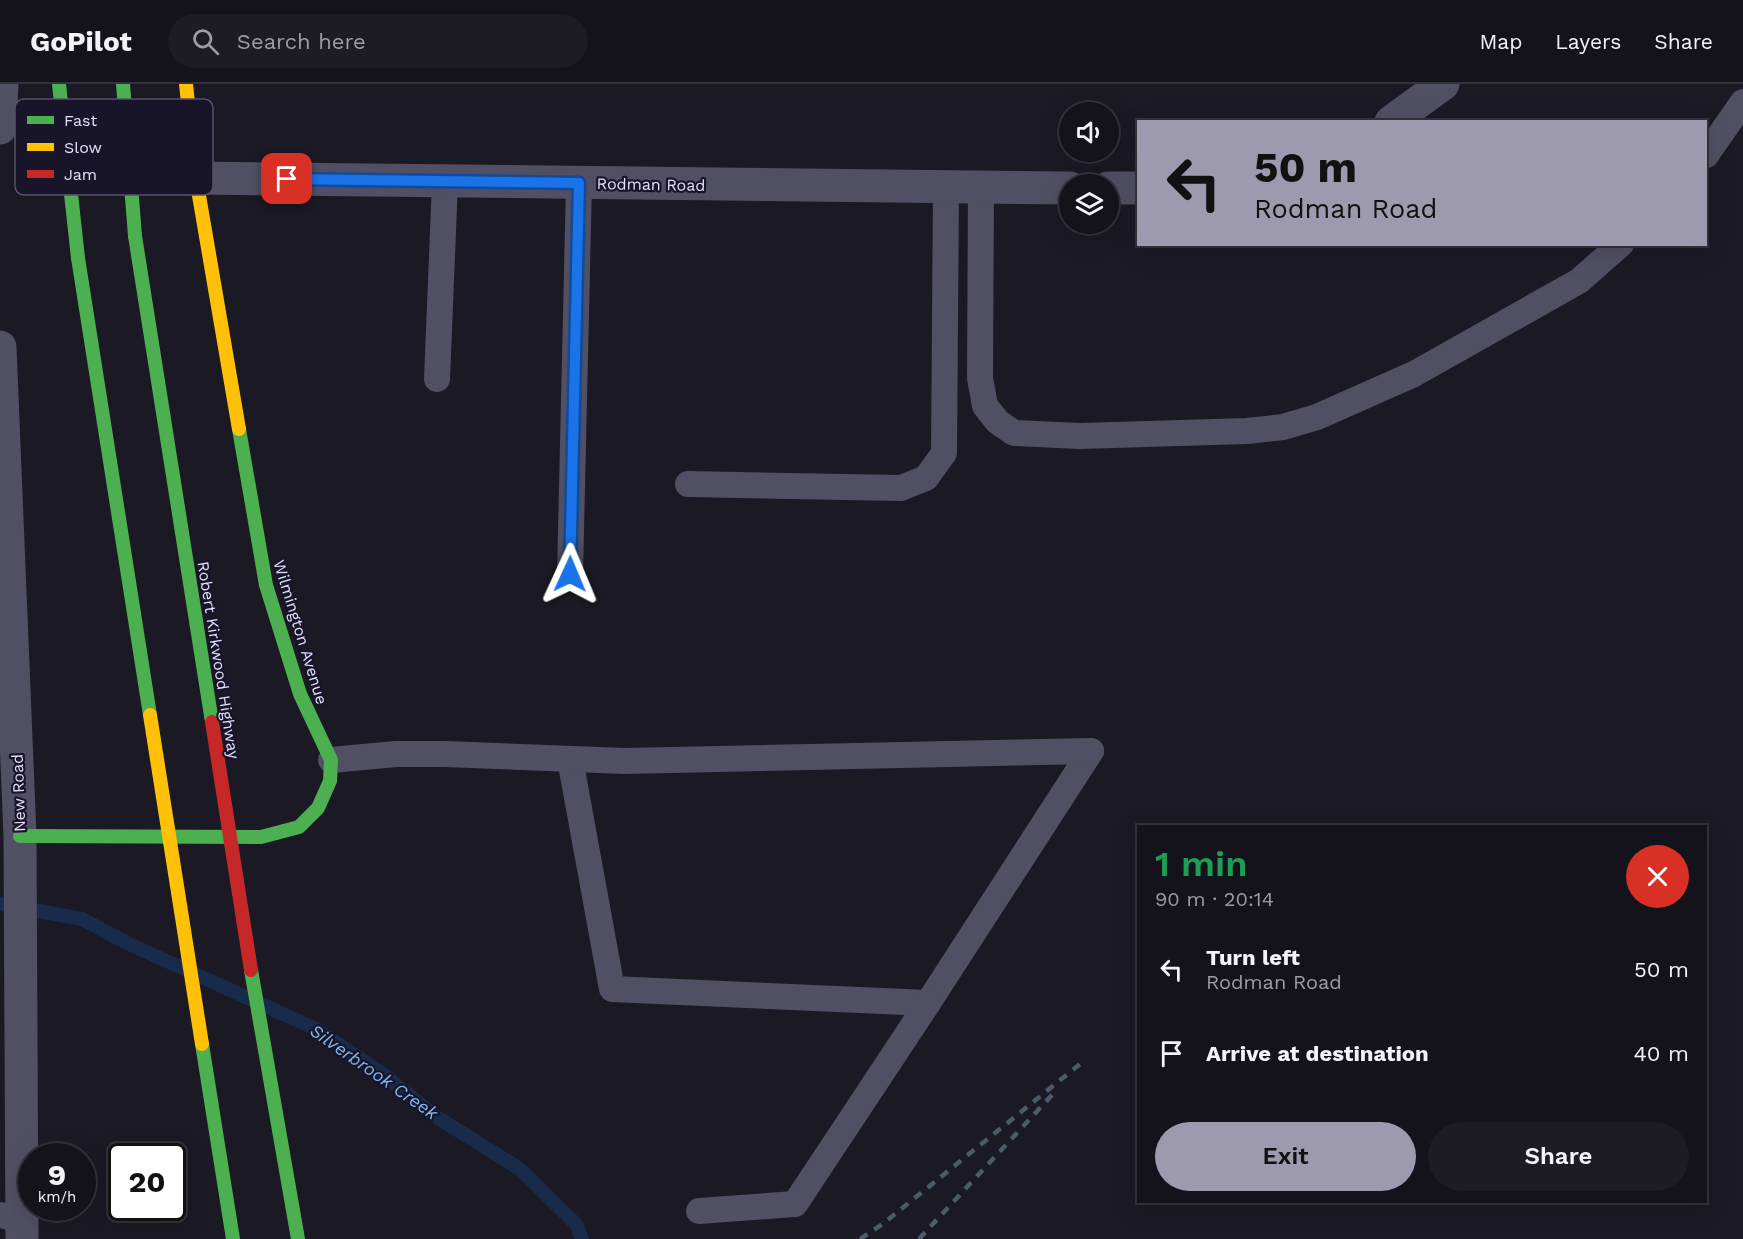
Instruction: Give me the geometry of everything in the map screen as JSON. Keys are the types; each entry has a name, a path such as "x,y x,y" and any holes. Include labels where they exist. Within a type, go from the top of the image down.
{"main road":[{"path":"59,84 61,99"},
{"name":"Robert Kirkwood Highway","path":"123,84 124,99"},
{"name":"Wilmington Avenue","path":"186,84 188,99"},
{"path":"71,195 78,258 233,1239"},
{"name":"Robert Kirkwood Highway","path":"132,195 135,236 261,1031 298,1239"},
{"name":"Wilmington Avenue","path":"199,195 266,585 300,694 331,760"},
{"path":"20,836 261,837 280,833 299,827 318,808 330,781 331,760"}],"street":[{"path":"0,128 2,84"},
{"path":"1394,120 1443,84"},
{"name":"Rodman Road","path":"213,178 1059,188"},
{"path":"1119,188 1137,188"},
{"name":"New Road","path":"0,347 20,836 21,975 15,1224"}],"lane":[{"path":"1707,154 1743,102"},
{"path":"437,379 445,182"},
{"path":"570,574 579,183"},
{"path":"688,484 901,488 926,478 944,453 946,187"},
{"path":"981,189 980,378 985,406 998,422 1014,433 1080,436 1247,431 1283,427 1317,417 1414,374 1579,281 1619,246"},
{"path":"331,760 396,754 625,761 1091,751 795,1204 699,1211"},
{"path":"570,759 612,989 928,1003"}],"waterway":[{"name":"Silverbrook Creek","path":"0,904 82,919 127,943 316,1029 383,1074 435,1116 520,1169 577,1225 582,1239"}],"railway":[{"path":"860,1239 884,1223 1085,1060"},
{"path":"919,1239 1052,1095"}],"traffic: fast":[{"path":"59,84 61,99"},
{"path":"123,84 124,99"},
{"path":"71,195 78,258"},
{"path":"132,195 135,236"},
{"path":"135,236 212,722"},
{"path":"78,258 150,715"},
{"path":"20,836 261,837 299,827 318,808 330,781 331,760 300,694 266,585 239,429"},
{"path":"251,970 298,1239"},
{"path":"202,1044 233,1239"}],"traffic: slow":[{"path":"186,84 188,99"},
{"path":"199,195 239,429"},
{"path":"150,715 202,1044"}],"traffic: jam":[{"path":"212,722 251,970"}],"route":[{"path":"287,179 579,183 570,574"}]}
